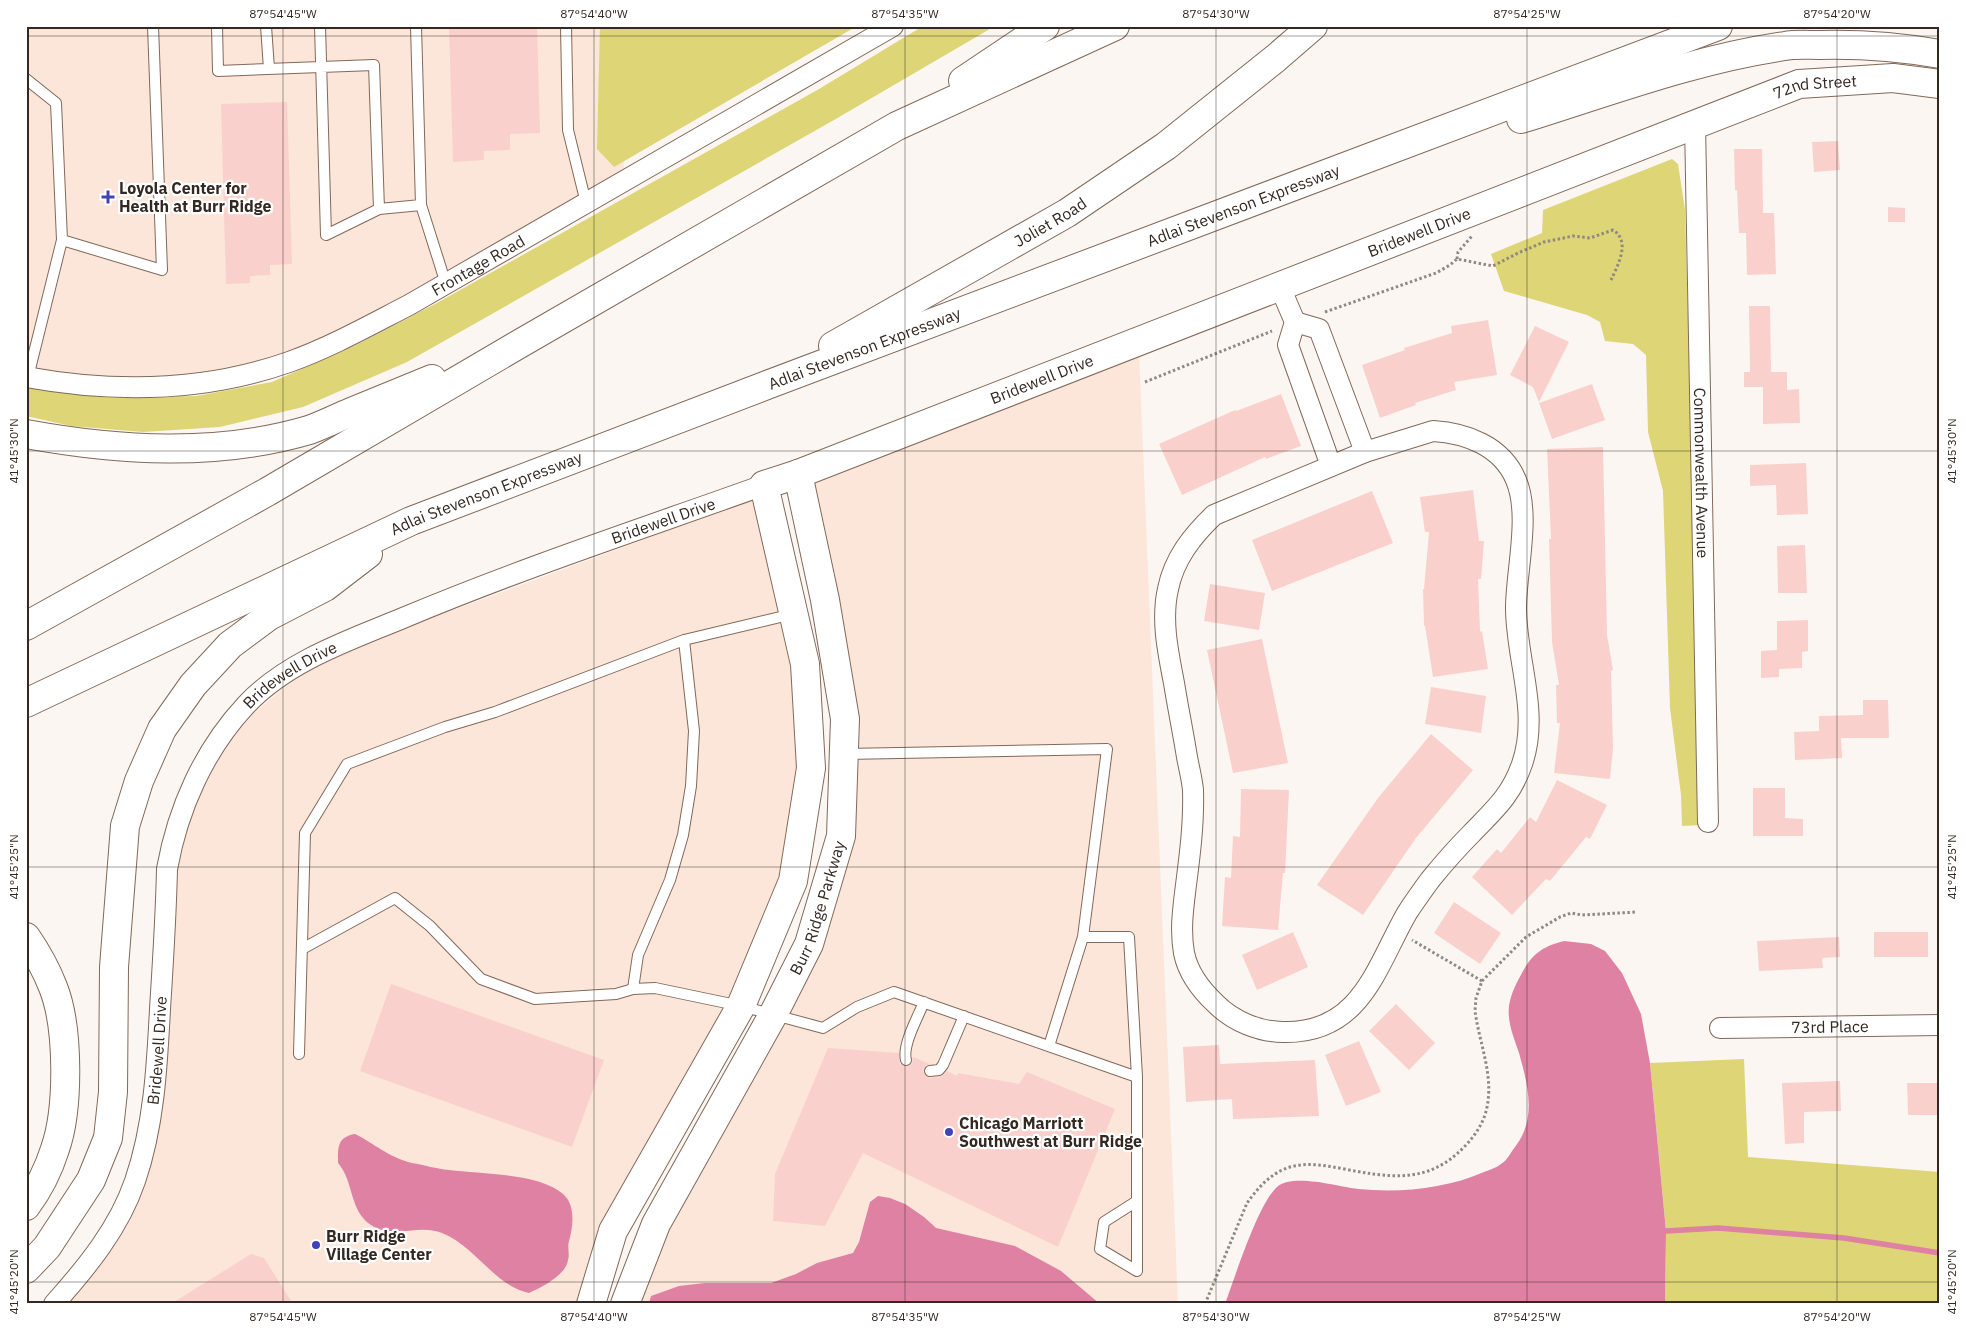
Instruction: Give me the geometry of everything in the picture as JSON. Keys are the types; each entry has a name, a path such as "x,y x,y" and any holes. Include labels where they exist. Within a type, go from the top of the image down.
{"main road":[{"path":"26,626 267,492 897,126 1045,26"},
{"path":"897,126 1115,26"},
{"name":"Joliet Road","path":"767,385 1067,213 1166,146 1313,26"},
{"name":"Adlai Stevenson Expressway","path":"26,703 411,521 1718,26"},
{"path":"1370,159 1442,144 1681,69 1741,54 1786,46 1843,44 1902,47 1940,54"},
{"name":"72nd Street","path":"1695,123 1799,84 1893,78 1940,84"},
{"name":"Bridewell Drive","path":"764,485 798,474 1280,287 1598,163 1695,123"},
{"path":"26,434 77,443 139,449 203,447 260,442 310,429 521,343"},
{"name":"Burr Ridge Parkway","path":"625,1304 656,1224 773,1015 809,944 841,836 846,719 825,600 798,474"},
{"name":"Burr Ridge Parkway","path":"591,1304 613,1231 741,1006 793,881 811,768 805,664 764,485"},
{"path":"26,1269 47,1247 91,1180 108,1138 113,1092 114,967 125,826 139,781 162,729 193,686 230,645 269,616 325,587 411,521"},
{"path":"26,937 41,960 54,989 62,1023 66,1061 64,1102 56,1148 26,1206"}],"street":[{"name":"Frontage Road","path":"27,377 78,385 130,388 181,386 235,377 288,362 338,341 446,284 893,26"},
{"name":"Commonwealth Avenue","path":"1695,123 1702,589 1708,822"},
{"path":"1280,287 1295,322 1288,345 1331,466"},
{"path":"1295,322 1319,329 1365,452"},
{"path":"1433,431 1453,432 1470,438 1494,451 1507,464 1516,480 1521,498 1522,518 1516,609 1528,705 1527,744 1523,763 1504,800 1446,861 1412,906 1366,991 1351,1008 1320,1027 1295,1033 1271,1032 1242,1022 1219,1007 1198,986 1185,958 1181,931 1191,844 1193,788 1166,643 1165,614 1170,582 1184,549 1197,531 1214,515 1365,452 1433,431"},
{"name":"Bridewell Drive","path":"54,1304 78,1277 104,1241 122,1210 135,1181 147,1137 157,1066 167,869 173,838 198,773 219,738 247,704 286,672 332,648 472,589 764,485"},
{"name":"73rd Place","path":"1720,1028 1940,1026"}],"lane":[{"path":"62,240 162,270 153,26"},
{"path":"217,26 218,71 374,65 379,209"},
{"path":"266,26 270,69"},
{"path":"320,26 326,235 379,209 421,205"},
{"path":"416,26 421,205 446,284"},
{"path":"566,26 568,130 586,203"},
{"path":"26,79 56,103 62,240 27,377"},
{"path":"299,1054 305,833 347,764 445,727 495,712 684,640 794,614"},
{"path":"632,989 638,956 673,871 683,835 691,786 694,731 684,640"},
{"path":"844,754 1107,749 1083,937 1049,1046"},
{"path":"302,950 395,898 430,926 481,979 535,998 616,994 632,989 655,988 741,1006 823,1028 857,1007 894,992 1137,1077"},
{"path":"1083,937 1129,937 1137,1077 1137,1201 1137,1272 1100,1249 1104,1222 1137,1201"},
{"path":"906,1060 907,1043 924,1002"},
{"path":"930,1071 939,1070 943,1065 964,1016"}],"path":[{"path":"1145,382 1295,322 1436,273 1450,265 1457,258 1493,266 1544,242 1573,236 1590,238 1613,230 1619,234 1622,242 1622,251 1611,280"},
{"path":"1205,1304 1247,1203 1255,1192 1276,1173 1304,1164 1395,1177 1434,1168 1448,1161 1471,1140 1486,1114 1488,1100 1487,1070 1475,1011 1476,998 1482,981 1526,937 1560,917 1571,913 1582,915 1637,912"},
{"path":"1398,932 1482,981"}],"shaded area":[{"path":"26,26 616,26 624,170 373,313 321,339 287,353 243,366 196,375 138,380 72,377 26,368"},
{"path":"600,26 857,26 614,167 597,149"},
{"path":"923,26 995,26 834,120 407,362 303,407 220,427 143,432 71,426 26,416 26,387 109,398 196,396 272,382 356,345 437,303 819,89"},
{"path":"1672,159 1678,164 1685,210 1702,825 1682,826 1681,795 1670,708 1663,491 1648,432 1646,355 1633,344 1605,341 1600,322 1587,315 1504,291 1491,254 1542,233 1543,210"},
{"path":"1139,352 1178,1304 635,1304 651,1254 849,839 811,479"},
{"path":"759,497 799,687 803,761 793,836 771,911 738,995 596,1253 577,1304 66,1304 132,1208 178,857 201,783 233,738 255,712 286,686 337,653"},
{"path":"1564,941 1591,944 1605,951 1622,973 1641,1014 1650,1063 1666,1231 1665,1304 1225,1304 1262,1209 1277,1187 1284,1183 1305,1181 1358,1189 1406,1190 1438,1186 1469,1178 1495,1168 1505,1161 1522,1136 1526,1125 1529,1102 1525,1077 1510,1024 1510,1001 1516,983 1531,959 1545,948"},
{"path":"1744,1059 1748,1157 1940,1172 1940,1304 1665,1304 1666,1230 1650,1063"},
{"path":"355,1134 388,1154 412,1163 444,1169 525,1178 553,1187 563,1194 572,1210 572,1229 568,1243 569,1258 563,1271 553,1280 529,1293 517,1289 506,1282 465,1247 442,1233 433,1230 388,1231 371,1225 359,1212 347,1178 338,1163 340,1144 349,1135"},
{"path":"878,1196 905,1204 936,1228 1015,1246 1061,1271 1100,1304 649,1304 651,1296 679,1286 705,1283 771,1283 796,1274 817,1263 853,1253 859,1242 870,1202"}],"building":[{"path":"449,26 537,26 540,133 510,134 510,150 484,151 484,160 453,162"},
{"path":"287,102 292,264 270,265 270,275 250,276 250,283 226,284 221,104"},
{"path":"1838,141 1840,170 1814,172 1812,142"},
{"path":"1734,149 1762,149 1763,213 1774,213 1776,274 1747,275 1746,233 1739,233"},
{"path":"1888,207 1905,208 1905,222 1888,222"},
{"path":"1749,306 1770,306 1771,372 1787,372 1787,390 1799,389 1800,423 1763,424 1763,387 1744,387 1744,372 1750,372"},
{"path":"1488,320 1497,375 1454,382 1456,390 1415,403 1416,405 1380,418 1362,365 1405,350 1404,348 1452,333 1451,326"},
{"path":"1535,326 1569,342 1539,402 1533,387 1510,375"},
{"path":"1592,384 1605,420 1552,439 1539,403"},
{"path":"1281,394 1301,446 1266,459 1265,457 1182,495 1159,444 1235,410"},
{"path":"1603,447 1607,635 1613,670 1611,671 1613,748 1610,779 1554,773 1560,723 1557,723 1556,685 1559,685 1552,642 1549,539 1551,539 1547,449"},
{"path":"1806,463 1808,514 1777,515 1776,485 1750,486 1750,465"},
{"path":"1473,490 1479,541 1484,541 1481,579 1478,579 1480,632 1482,631 1488,669 1433,677 1424,626 1423,589 1429,532 1425,532 1420,497"},
{"path":"1372,491 1393,543 1272,591 1252,540"},
{"path":"1805,545 1807,593 1778,593 1777,546"},
{"path":"1210,584 1265,593 1259,630 1204,621"},
{"path":"1808,620 1808,651 1802,652 1802,668 1779,669 1779,677 1761,678 1761,651 1777,650 1777,621"},
{"path":"1262,639 1288,763 1233,773 1207,650"},
{"path":"1431,687 1486,696 1481,733 1425,724"},
{"path":"1863,700 1888,700 1889,738 1841,738 1842,758 1795,760 1794,732 1819,731 1819,716 1863,715"},
{"path":"1431,734 1473,770 1416,838 1363,915 1317,885 1378,798"},
{"path":"1557,780 1607,805 1590,839 1586,837 1550,881 1546,879 1512,915 1472,877 1497,849 1501,853 1530,817 1536,822"},
{"path":"1753,788 1785,788 1785,818 1803,819 1803,836 1753,836"},
{"path":"1241,789 1289,790 1285,873 1283,873 1278,930 1222,926 1225,877 1231,878 1233,836 1240,837"},
{"path":"1454,902 1501,933 1480,964 1434,933"},
{"path":"1293,932 1308,967 1257,990 1242,955"},
{"path":"1874,932 1928,932 1928,957 1874,957"},
{"path":"1839,937 1840,957 1822,958 1823,968 1759,971 1757,941"},
{"path":"391,984 604,1060 572,1147 360,1071"},
{"path":"1396,1004 1435,1043 1409,1070 1369,1031"},
{"path":"1359,1041 1381,1092 1346,1106 1325,1055"},
{"path":"1219,1045 1220,1064 1315,1060 1319,1116 1233,1119 1232,1099 1186,1102 1183,1047"},
{"name":"Chicago Marriott Southwest at Burr Ridge","path":"828,1048 899,1053 900,1064 906,1067 912,1063 913,1057 930,1064 923,1071 930,1078 942,1076 947,1071 957,1076 958,1073 1019,1084 1027,1072 1115,1109 1058,1247 863,1153 825,1226 773,1221 775,1174"},
{"path":"1840,1081 1841,1111 1804,1112 1804,1143 1785,1144 1782,1083"},
{"path":"1907,1083 1940,1083 1940,1115 1908,1115"},
{"path":"251,1254 264,1258 293,1304 171,1304"}],"waterway":[{"path":"1666,1231 1718,1228 1844,1238 1940,1253"}],"place":[{"name":"Loyola Center for Health at Burr Ridge","path":"108,197"},
{"name":"Chicago Marriott Southwest at Burr Ridge","path":"949,1132"},
{"name":"Burr Ridge Village Center","path":"316,1245"}]}
